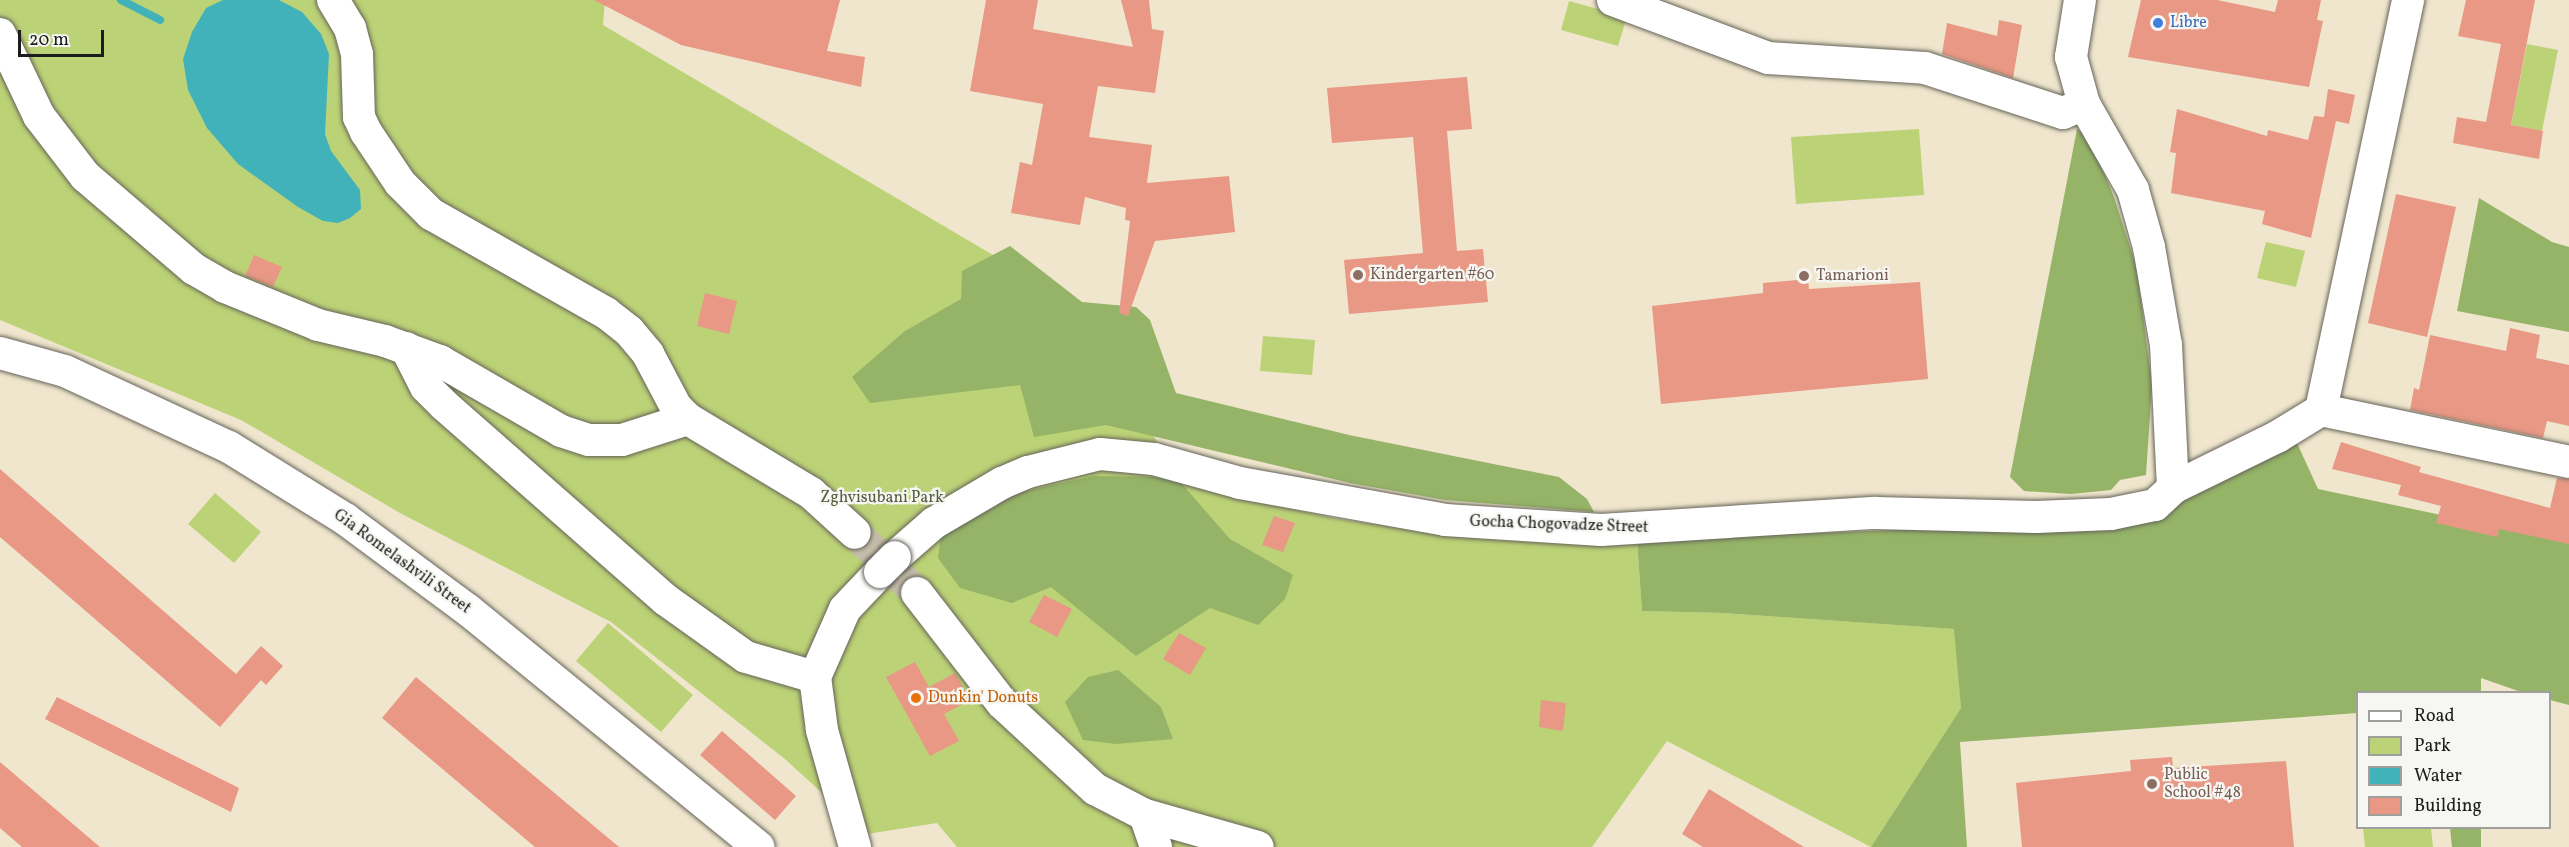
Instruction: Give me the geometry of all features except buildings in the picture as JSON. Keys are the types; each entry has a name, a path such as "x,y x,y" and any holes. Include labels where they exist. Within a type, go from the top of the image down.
{"street":[{"path":"333,0 350,28 357,54 358,117 400,183 431,214 581,296 629,331 648,354 676,407 688,419 811,493 855,533"},
{"path":"1614,0 1768,58 1925,68 2063,113 2084,104"},
{"path":"2080,0 2071,57 2084,104 2133,190 2148,248 2166,345 2173,488"},
{"path":"2408,0 2321,410 2569,462"},
{"path":"0,34 39,116 55,141 85,176 194,269 225,287 318,325 406,348 441,361 561,431 603,441 648,434 688,419"},
{"path":"406,348 426,387 444,405 666,600 746,657 814,677 822,730 855,847"},
{"name":"Gia Romelashvili Street","path":"0,353 65,371 229,447 345,519 468,610 759,847"},
{"path":"603,441 634,429 648,416 653,400 648,354"},
{"name":"Gocha Chogovadze Street","path":"814,677 845,609 888,564 934,523 1002,483 1028,472 1100,454 1154,459 1251,485 1445,520 1601,530 1875,513 2036,517 2111,514 2155,505 2173,488 2277,437 2321,410"},
{"path":"917,593 1002,703 1095,789 1145,815 1258,847"},
{"path":"1145,815 1156,847"}],"green space":[{"name":"Zghvisubani Park","path":"0,0 605,0 603,25 1076,304 1182,484 1333,518 1445,535 1637,540 1642,611 1723,613 1955,629 1961,708 1871,847 1667,741 1592,847 957,847 937,823 867,834 785,759 611,622 400,513 241,420 0,320"},
{"path":"1569,1 1627,17 1618,46 1561,30"},
{"path":"2527,44 2558,50 2542,131 2511,125"},
{"path":"1919,129 1924,195 1796,204 1791,137"},
{"path":"2077,129 2089,137 2114,197 2137,269 2152,385 2146,475 2120,480 2111,490 2071,494 2024,491 2010,477"},
{"path":"2479,198 2552,242 2569,247 2569,332 2457,311"},
{"path":"2266,242 2305,251 2296,287 2257,278"},
{"path":"1010,246 1082,302 1136,307 1150,320 1176,393 1349,435 1559,477 1587,499 1594,512 1445,500 1350,483 1106,425 1034,437 1020,385 870,403 852,377 905,331 961,299 962,271"},
{"path":"1263,336 1315,340 1312,375 1260,371"},
{"path":"2297,443 2318,489 2569,542 2569,705 2551,700 2551,691 2518,691 2481,678 2481,691 2356,691 2356,713 1960,742 1967,847 1871,847 1961,708 1954,629 1723,613 1642,611 1637,540 1948,528 2105,528"},
{"path":"1094,476 1155,477 1182,484 1230,539 1293,575 1285,599 1258,625 1210,608 1136,656 1051,587 1012,603 960,588 938,558 941,534 1013,494"},
{"path":"215,493 261,532 234,563 188,524"},
{"path":"608,623 693,695 661,732 576,661"},
{"path":"1118,670 1161,707 1173,739 1116,744 1083,740 1065,702 1088,677"},
{"path":"2363,829 2431,829 2433,847 2365,847"},
{"path":"2450,829 2481,829 2481,847 2452,847"}],"water":[{"path":"223,0 279,0 302,12 321,34 329,54 325,134 331,151 360,190 361,209 350,218 338,223 323,221 298,207 238,164 207,128 188,90 183,59 192,32 206,8"}],"waterway":[{"path":"121,0 160,20"}],"tunnel":[{"path":"855,533 917,593"}],"place":[{"name":"Libre","path":"2158,23"},
{"name":"Kindergarten #60","path":"1358,275"},
{"name":"Tamarioni","path":"1804,276"},
{"name":"Dunkin' Donuts","path":"916,698"},
{"name":"Public School #48","path":"2152,784"}]}
